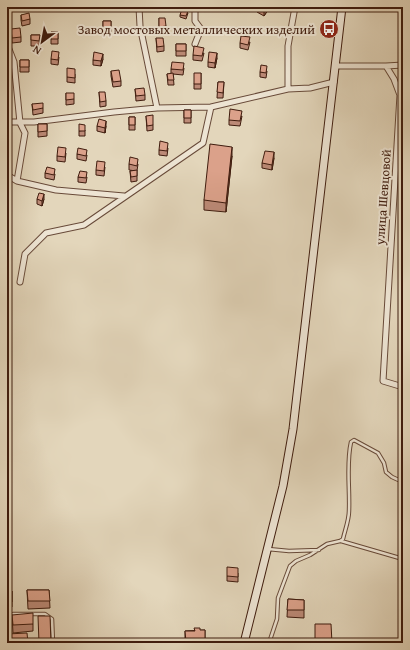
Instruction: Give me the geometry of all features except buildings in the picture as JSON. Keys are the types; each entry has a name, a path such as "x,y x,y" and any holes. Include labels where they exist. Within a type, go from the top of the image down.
{"main road":[{"path":"244,643 283,486 293,429 342,7"}],"street":[{"path":"139,7 140,26 157,108"},
{"path":"195,44 201,29 195,21 196,7"},
{"path":"288,89 288,46 295,7"},
{"path":"7,44 14,62 20,123 25,134 17,181"},
{"path":"336,66 403,65"},
{"name":"улица Шевцовой","path":"386,66 394,79 400,96 383,381 403,387"},
{"path":"7,122 34,122 157,108 211,107 288,89 310,88 334,82"},
{"path":"20,282 25,254 46,233 84,225 203,143 211,107"},
{"path":"7,175 17,181 56,190 124,196"}],"lane":[{"path":"340,541 343,538 350,512 349,468 347,460 351,442 354,440 378,453 384,463 386,472 392,477 403,482"},
{"path":"268,643 277,619 278,598 290,566 296,560 310,556 327,544 340,541 403,559"},
{"path":"267,549 289,551 319,550"},
{"path":"13,614 45,614 52,619 53,643"}],"place":[{"name":"Завод мостовых металлических изделий","path":"329,29"}]}
